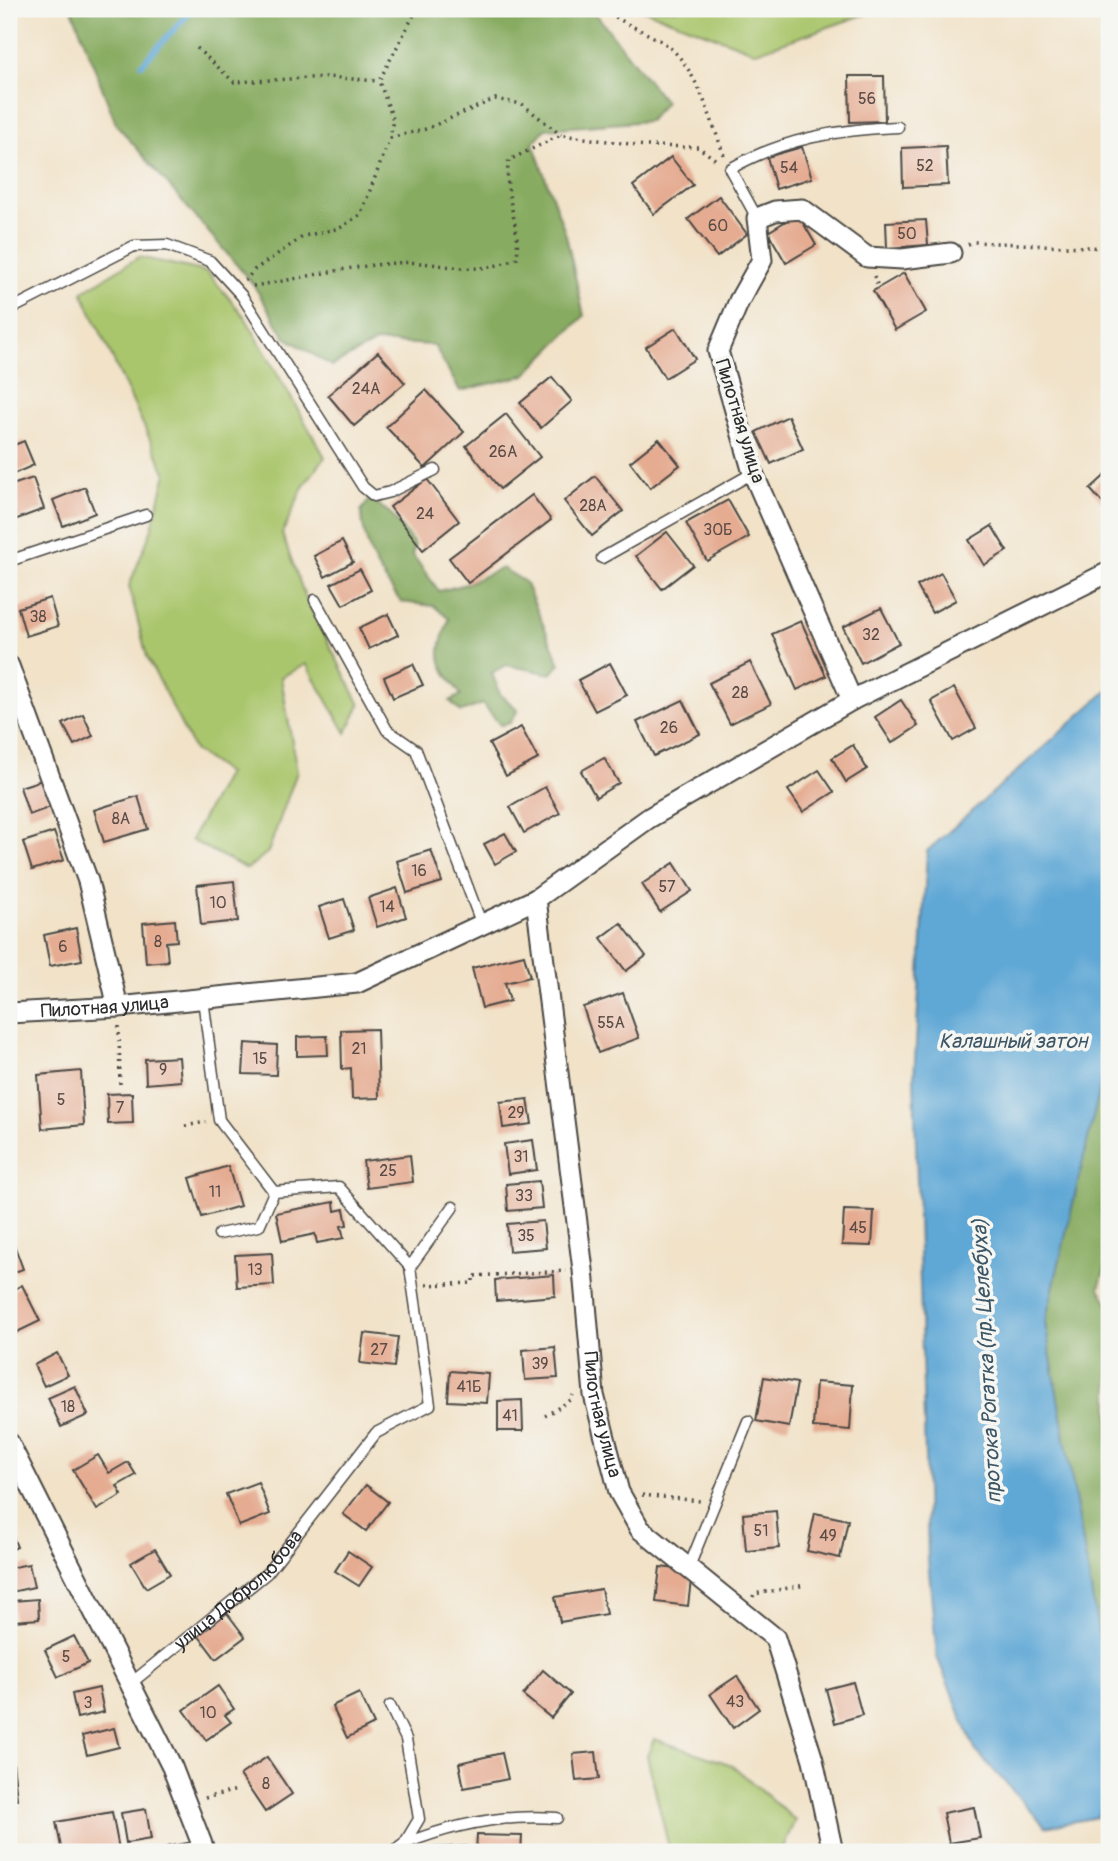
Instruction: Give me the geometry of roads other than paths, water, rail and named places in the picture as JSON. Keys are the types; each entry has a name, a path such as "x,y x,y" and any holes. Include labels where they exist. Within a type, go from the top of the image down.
{"street":[{"path":"757,218 775,211 802,209 867,257 902,260 951,253"},
{"name":"Пилотная улица","path":"757,218 762,260 739,301 718,351 753,473 852,700"},
{"name":"Пилотная улица","path":"9,1013 118,1007 356,983 536,899 649,818 852,700 1109,572"},
{"path":"9,666 88,881 118,1007"},
{"name":"Пилотная улица","path":"536,899 583,1270 594,1395 619,1492 640,1529 775,1638 813,1760 833,1852"},
{"path":"9,1443 172,1767 204,1849"}],"lane":[{"path":"757,218 730,169 746,160 813,136 853,129 898,127"},
{"path":"9,310 134,246 166,246 210,261 242,296 363,486 374,496 390,492 435,470"},
{"path":"602,558 753,473"},
{"path":"9,561 146,515"},
{"path":"315,600 387,730 416,750 482,926"},
{"path":"203,999 219,1119 274,1192"},
{"path":"274,1192 339,1187 410,1267 453,1207"},
{"path":"219,1234 259,1226 274,1192"},
{"name":"улица Добролюбова","path":"130,1684 267,1573 376,1433 430,1405 410,1267"},
{"path":"689,1567 748,1421"},
{"path":"390,1706 406,1739 419,1819 404,1844"},
{"path":"393,1852 404,1844 439,1830 528,1816 557,1818"},
{"path":"169,1852 204,1849"}],"water":[{"name":"Калашный затон","path":"1109,689 1109,1069 1103,1075 1045,1323 1109,1694 1109,1795 1097,1817 1046,1827 975,1750 937,1657 928,1561 914,1078 927,851"}],"waterway":[{"path":"142,64 193,9"}],"water label":[{"name":"протока Рогатка (пр. Целебуха)","path":"987,1361"}]}
